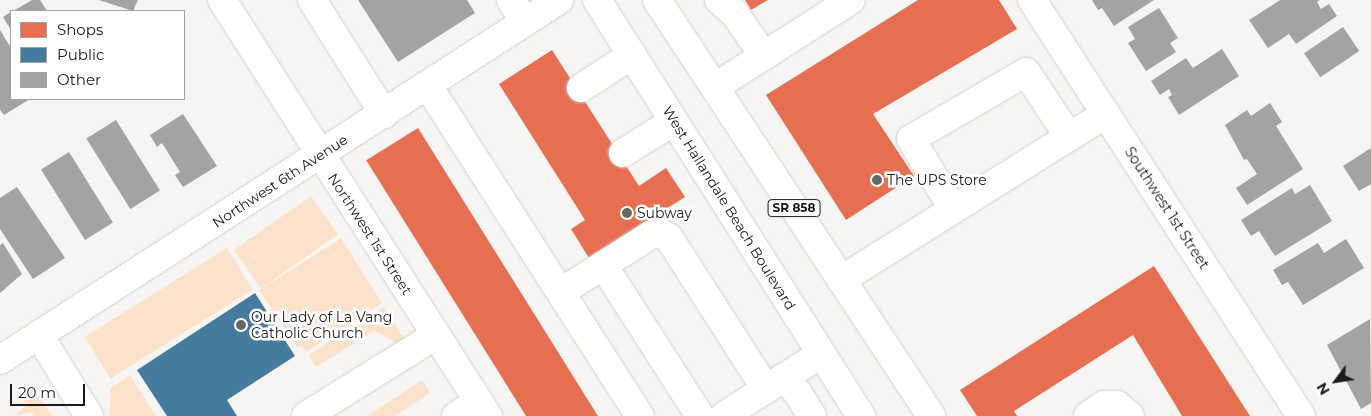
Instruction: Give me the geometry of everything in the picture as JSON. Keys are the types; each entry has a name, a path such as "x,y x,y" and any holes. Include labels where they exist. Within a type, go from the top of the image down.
{"street":[{"name":"Northwest 1st Street","path":"222,0 319,156 483,409"},
{"path":"312,0 384,114"},
{"name":"Northwest 6th Avenue","path":"0,360 428,86 518,11 559,0"},
{"name":"West Hallandale Beach Boulevard","path":"597,0 861,416"},
{"name":"SR 858","path":"657,0 931,416"},
{"path":"719,0 735,14 764,56"},
{"path":"714,88 851,0"},
{"name":"Southwest 1st Street","path":"1032,0 1301,416"},
{"path":"581,88 632,55"},
{"path":"953,209 911,139 1026,72 1069,137"},
{"path":"428,86 640,416"},
{"path":"841,280 1106,114"},
{"path":"623,153 674,121"},
{"path":"561,292 652,234 661,233 669,238 775,384 797,392 812,416"},
{"path":"603,265 700,416"},
{"path":"39,335 89,416"},
{"path":"306,416 436,335"},
{"path":"739,412 775,384 821,354"},
{"path":"1088,416 1104,406 1117,405 1130,416"},
{"path":"456,416 483,409"}],"shaded area":[{"path":"311,196 338,235 261,288 234,250"},
{"path":"341,238 382,303 306,352 301,345 297,347 259,290"},
{"path":"227,248 253,290 110,379 85,337"},
{"path":"384,307 404,339 398,343 374,331 316,367 309,355"},
{"path":"130,375 156,416 110,416 111,388"},
{"path":"422,380 430,393 395,416 367,416"},
{"path":"33,387 52,416 34,416 31,412 14,416 26,406 19,394"}],"building: Shops":[{"path":"745,0 768,0 751,10"},
{"path":"918,0 999,0 1017,29 873,114 914,176 846,220 766,95"},
{"path":"552,50 639,186 666,168 685,197 589,258 571,229 585,220 499,84"},
{"path":"418,128 598,416 526,416 366,160"},
{"path":"1154,266 1250,416 1182,416 1133,335 1014,411 1017,416 977,416 960,390"}],"building: Public":[{"name":"Our Lady of La Vang Catholic Church","path":"255,293 295,356 227,400 237,416 167,416 137,370"}],"building: Other":[{"path":"32,0 40,0 46,10 15,10"},
{"path":"99,0 138,0 133,10"},
{"path":"358,0 467,0 475,13 398,62"},
{"path":"1092,0 1154,0 1114,26 1102,8 1098,10"},
{"path":"1280,0 1320,0 1317,2 1321,9 1329,4 1337,16 1296,44 1289,34 1268,48 1249,20"},
{"path":"1159,8 1178,38 1170,43 1176,52 1146,71 1128,43 1135,39 1128,27"},
{"path":"10,13 10,28 3,17"},
{"path":"1343,27 1359,51 1320,77 1304,53"},
{"path":"0,30 10,46 10,100 28,100 4,115 0,110"},
{"path":"1222,49 1239,76 1179,115 1168,97 1172,95 1169,89 1160,95 1151,81 1186,58 1193,68"},
{"path":"1270,103 1282,122 1276,126 1303,169 1247,205 1236,188 1257,174 1247,159 1244,160 1225,125 1247,110 1251,116"},
{"path":"183,114 217,166 183,187 175,175 180,172 162,143 157,147 150,135"},
{"path":"116,120 160,190 130,209 86,139"},
{"path":"1371,148 1371,184 1359,191 1343,166"},
{"path":"69,152 113,222 85,240 41,169"},
{"path":"1310,185 1332,221 1275,256 1259,231 1251,236 1241,220 1292,188 1295,194"},
{"path":"17,187 65,258 33,279 0,229 0,198"},
{"path":"1346,239 1364,268 1303,305 1288,282 1282,285 1273,270 1318,243 1324,253"},
{"path":"3,243 22,274 0,293 0,245"},
{"path":"1370,319 1371,403 1361,409 1327,345"}],"place":[{"name":"The UPS Store","path":"877,180"},
{"name":"Subway","path":"627,213"},
{"name":"Our Lady of La Vang Catholic Church","path":"241,325"}]}
